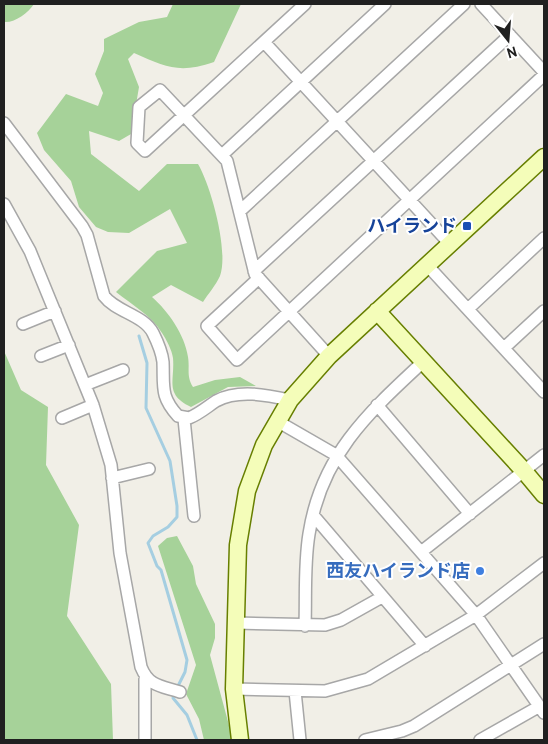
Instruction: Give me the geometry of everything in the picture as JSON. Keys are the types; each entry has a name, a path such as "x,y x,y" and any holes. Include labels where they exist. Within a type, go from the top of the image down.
{"street":[{"path":"305,4 185,115 145,151 137,143 139,108 160,90 185,115 227,161 256,275 329,356"},
{"path":"222,155 385,4"},
{"path":"240,211 464,4"},
{"path":"481,4 510,35 544,74 237,360 207,326 256,275 374,160 510,35"},
{"path":"264,42 450,244"},
{"path":"4,123 82,226 87,235 104,296 110,304 139,319 152,332 162,360 164,397 174,411 184,419 194,516"},
{"path":"240,740 234,689 238,545 241,515 254,466 277,421 290,400 329,356 544,157"},
{"path":"4,204 30,251 69,345 93,405 111,465 120,552 141,668 146,679 144,689 146,740"},
{"path":"468,308 544,238"},
{"path":"427,265 543,388"},
{"path":"23,324 55,311"},
{"path":"377,311 544,495"},
{"path":"504,348 544,312"},
{"path":"41,356 69,345"},
{"path":"304,626 307,555 313,515 319,494 336,455 353,431 377,405 424,361"},
{"path":"85,385 123,370"},
{"path":"184,419 195,416 216,401 234,395 267,396 290,400"},
{"path":"62,418 93,405"},
{"path":"377,405 470,514"},
{"path":"277,421 336,455 476,615 542,709 480,740"},
{"path":"421,552 544,455"},
{"path":"112,478 149,469"},
{"path":"313,515 425,646"},
{"path":"234,689 325,691 348,686 375,675 476,615 544,563"},
{"path":"236,623 326,625 341,620 382,596"},
{"path":"365,740 402,731 414,726 512,666 544,644"},
{"path":"146,679 177,691"},
{"path":"295,691 300,740"}],"green space":[{"path":"4,4 34,4 21,17 4,22"},
{"path":"173,4 241,4 214,62 191,68 173,67 134,53 128,59 139,87 131,134 119,141 89,131 91,154 139,191 167,164 198,164 208,187 220,235 222,265 220,276 203,302 171,285 152,297 170,316 180,332 188,357 190,379 193,387 215,380 240,377 256,386 228,387 191,407 177,397 174,392 172,355 162,333 147,316 116,292 157,251 187,243 170,209 129,233 108,232 96,227 79,207 71,181 44,150 37,133 66,94 98,106 103,93 95,74 104,51 104,39 139,22 167,17"},
{"path":"4,351 21,390 48,407 46,465 79,525 67,616 111,684 113,740 4,740"},
{"path":"177,536 193,566 196,584 215,624 215,638 210,655 233,740 204,740 199,719 186,694 196,665 158,546 167,538"}],"waterway":[{"path":"139,336 147,363 146,408 170,461 177,506 177,517 168,527 153,536 148,543 157,566 161,570 187,660 185,672 177,688"},
{"path":"174,693 173,698 187,715 197,740"}],"place":[{"name":"ハイランド","path":"467,226"},
{"name":"西友ハイランド店","path":"480,571"}]}
